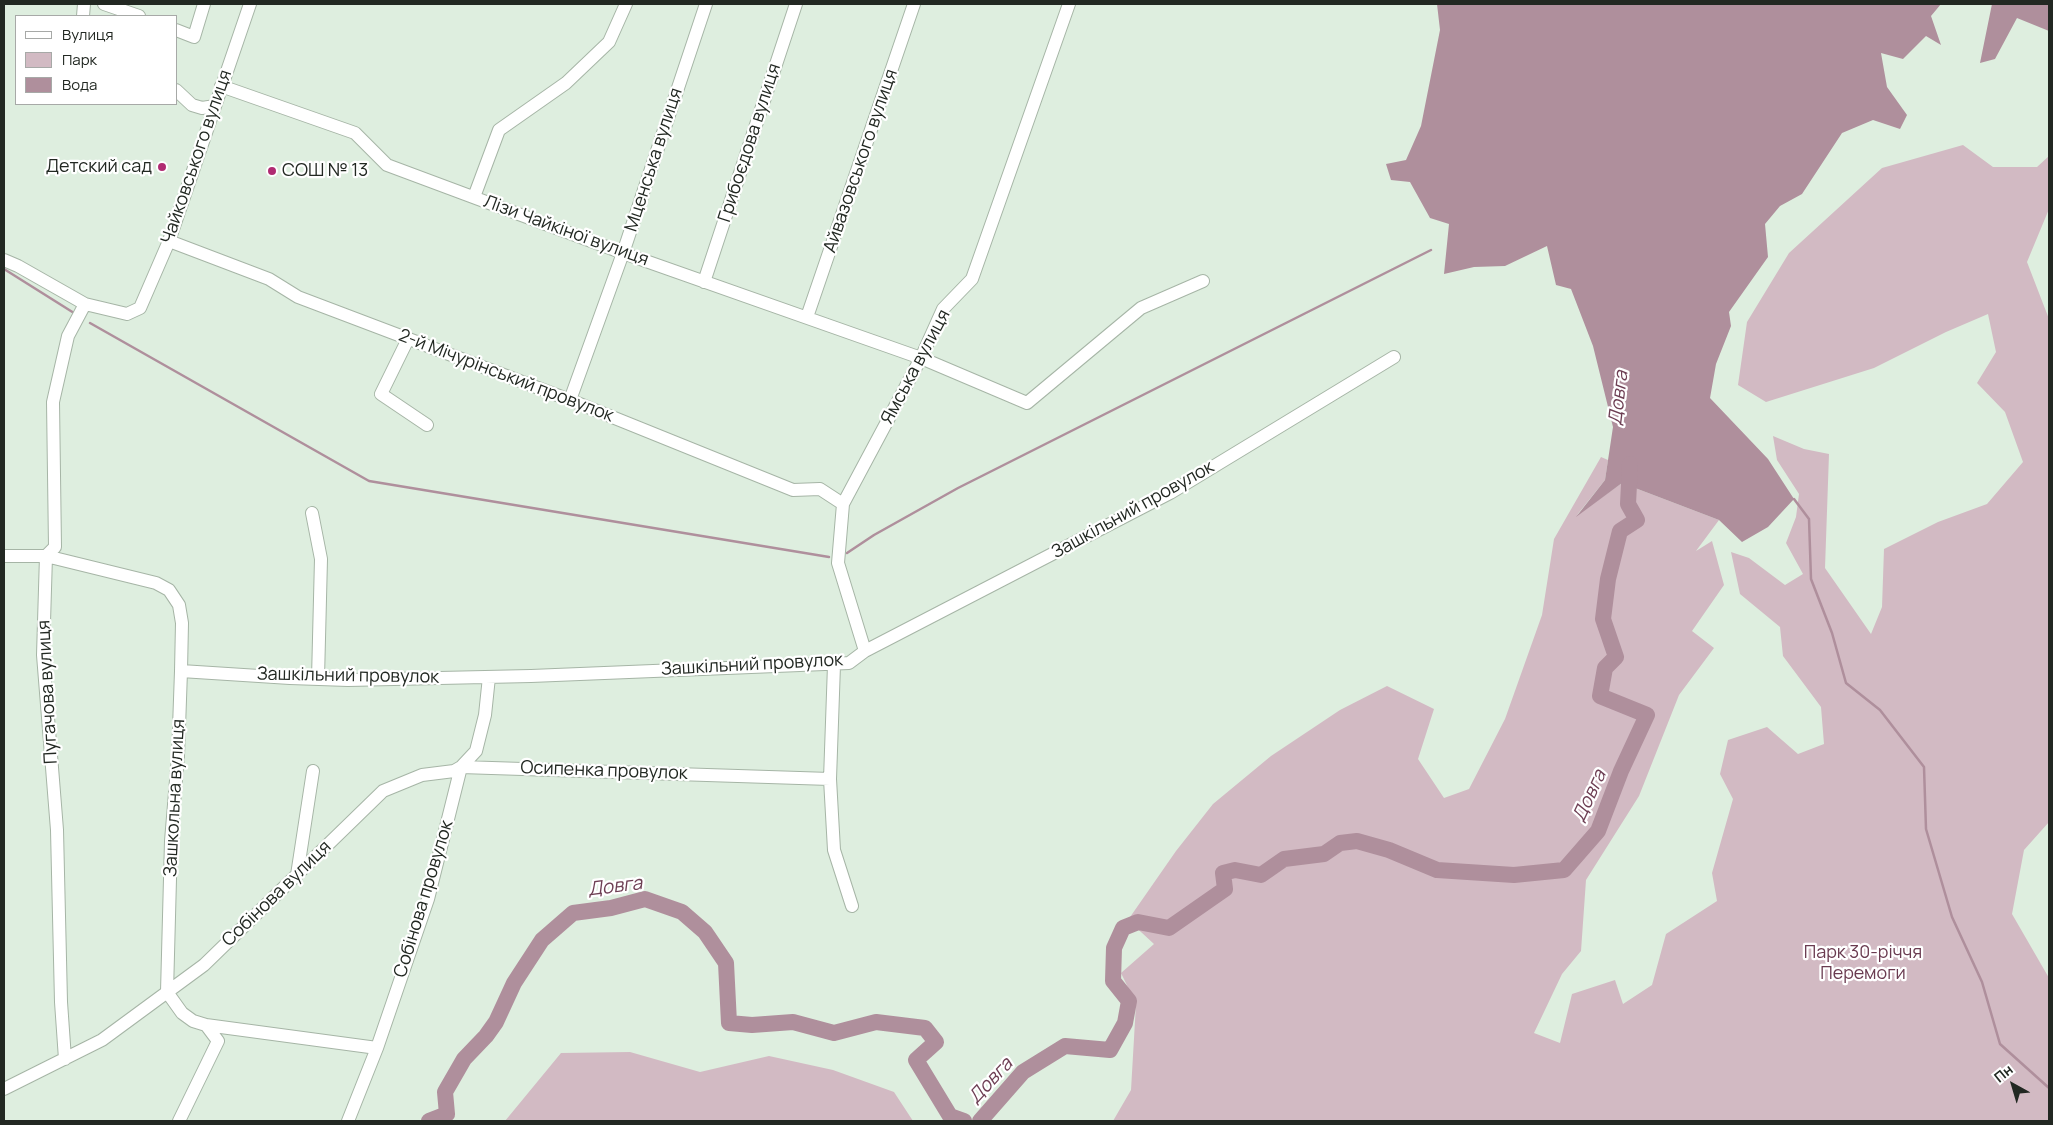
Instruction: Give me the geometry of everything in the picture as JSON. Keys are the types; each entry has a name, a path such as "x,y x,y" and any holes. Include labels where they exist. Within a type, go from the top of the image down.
{"street":[{"path":"104,4 135,15"},
{"path":"178,31 194,36 204,4"},
{"name":"Чайковського вулиця","path":"85,304 127,314 140,308 169,241 250,4"},
{"path":"474,197 499,130 566,83 609,42 626,4"},
{"name":"Мценська вулиця","path":"570,400 623,253 706,4"},
{"name":"Грибоєдова вулиця","path":"704,282 796,4"},
{"name":"Айвазовського вулиця","path":"807,318 914,4"},
{"name":"Ямська вулиця","path":"865,651 838,563 843,504 921,358 943,309 972,279 1069,4"},
{"name":"Лізи Чайкіної вулиця","path":"221,86 355,133 388,165 623,253 921,358 1027,403 1141,308 1203,281"},
{"path":"178,92 192,105 202,108 215,106"},
{"name":"2-й Мічурінський провулок","path":"169,241 269,279 298,297 570,400 793,490 820,490 843,504"},
{"path":"4,260 85,304"},
{"name":"Пугачова вулиця","path":"65,1059 61,1002 58,830 43,655 46,556 55,547 53,402 68,336 85,304"},
{"path":"408,339 381,394 427,425"},
{"name":"Зашкільний провулок","path":"181,671 318,678 489,677 849,663 865,651 1170,493 1394,357"},
{"path":"312,513 321,559 318,678"},
{"path":"4,556 46,556"},
{"name":"Зашкольна вулиця","path":"46,556 156,583 169,590 179,605 182,623 181,671 178,756 171,841 167,992"},
{"path":"834,665 830,779 834,850 852,906"},
{"name":"Собінова провулок","path":"348,1121 376,1048 428,899 462,767 476,751 485,715 489,677"},
{"name":"Осипенка провулок","path":"382,791 422,775 454,771 462,767 830,779"},
{"path":"297,875 313,771"},
{"name":"Собінова вулиця","path":"167,992 204,965 382,791"},
{"path":"4,1088 102,1040 167,992 182,1012 193,1020 206,1025 376,1048"},
{"path":"179,1121 218,1041 206,1025"}],"green space":[{"name":"Парк 30-річчя Перемоги","path":"1963,145 1993,167 2037,167 2049,156 2049,209 2027,262 2049,319 2049,822 2024,850 2012,914 2049,978 2049,1121 1113,1121 1131,1090 1136,1004 1121,973 1154,944 1128,920 1176,851 1213,804 1271,756 1340,710 1387,686 1434,709 1418,759 1444,798 1469,789 1505,719 1542,615 1554,539 1601,457 1608,460 1605,480 1577,515 1622,483 1719,520 1696,551 1712,541 1724,585 1692,631 1714,648 1679,695 1639,796 1586,880 1581,951 1562,974 1534,1033 1560,1043 1572,994 1615,980 1623,1004 1652,985 1666,934 1717,901 1712,873 1733,799 1720,774 1728,740 1767,727 1798,754 1824,744 1821,707 1783,656 1780,627 1740,594 1731,552 1749,558 1785,585 1803,574 1786,543 1796,517 1799,494 1777,460 1773,436 1804,449 1829,454 1825,568 1871,634 1882,607 1884,549 1938,522 1987,504 2023,462 2005,412 1977,383 1996,352 1988,314 1946,332 1874,368 1766,402 1738,385 1747,322 1789,253 1882,168"},
{"path":"630,1052 700,1072 769,1056 833,1070 894,1092 913,1121 505,1121 561,1053"}],"water":[{"path":"1437,4 1941,4 1931,16 1941,45 1926,36 1903,59 1881,53 1887,87 1907,115 1900,129 1873,120 1842,133 1802,194 1780,206 1765,224 1768,257 1729,312 1731,326 1716,364 1710,398 1768,459 1794,499 1768,527 1742,542 1719,520 1622,483 1576,517 1605,480 1613,427 1593,346 1571,289 1556,285 1547,246 1505,266 1474,267 1444,274 1449,224 1430,218 1410,182 1391,180 1386,164 1406,160 1421,126 1440,30"},
{"path":"1992,4 2049,4 2049,31 2017,18 1995,59 1980,63"}],"waterway":[{"path":"847,553 874,535 958,488 1431,250"},
{"path":"4,269 74,313"},
{"path":"90,323 369,481 829,557"},
{"name":"Довга","path":"980,1121 1023,1072 1065,1046 1110,1050 1125,1023 1129,1001 1113,981 1114,948 1123,928 1138,922 1169,928 1225,889 1223,873 1235,870 1261,875 1284,859 1324,854 1340,843 1357,841 1389,850 1437,870 1514,875 1564,870 1598,831 1621,771 1647,715 1600,696 1605,668 1616,657 1603,619 1608,579 1620,531 1637,520 1628,504 1630,464"},
{"path":"1794,499 1809,519 1811,579 1832,633 1846,683 1880,710 1924,767 1926,829 1952,917 1982,982 2000,1044 2049,1088"},
{"name":"Довга","path":"429,1121 447,1114 445,1092 464,1059 486,1036 496,1022 514,983 542,940 573,913 611,908 645,899 682,912 705,932 726,963 729,1023 752,1025 793,1022 834,1033 876,1022 925,1028 936,1042 916,1060 950,1116 964,1121"}],"place":[{"name":"Детский сад","path":"162,167"},
{"name":"СОШ № 13","path":"272,171"}]}
